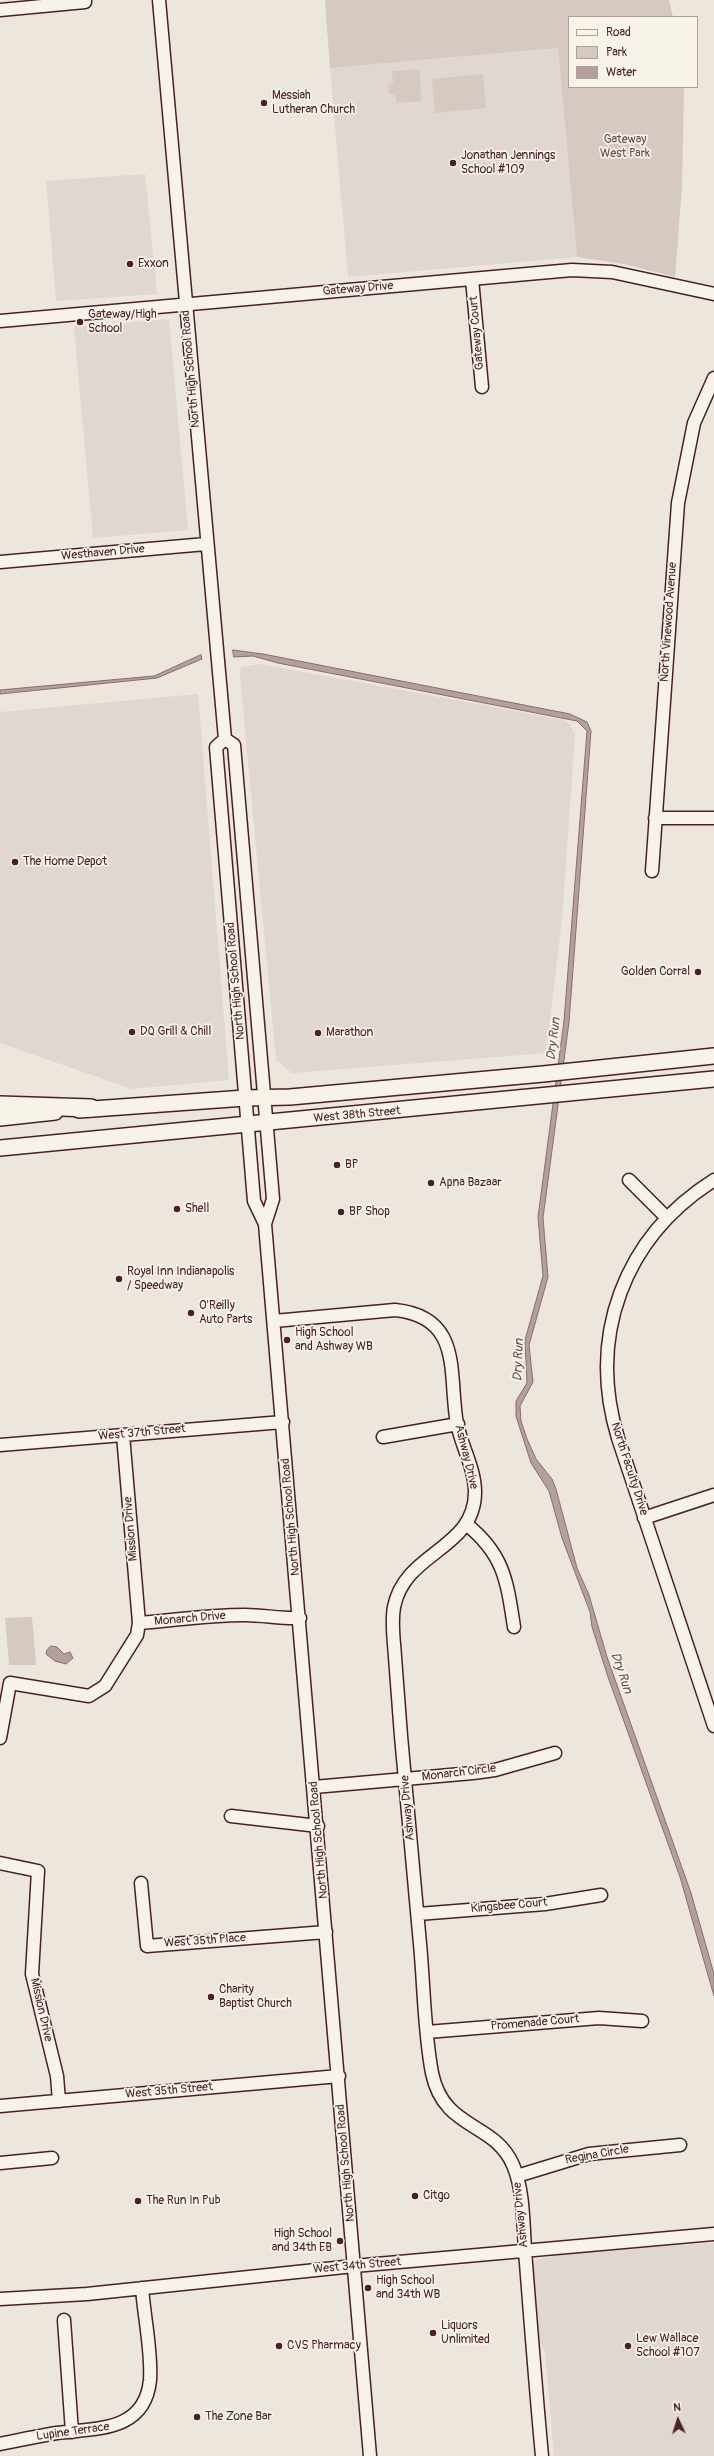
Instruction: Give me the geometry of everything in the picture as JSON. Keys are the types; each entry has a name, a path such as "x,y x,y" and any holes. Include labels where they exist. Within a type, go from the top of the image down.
{"highway":[{"path":"0,1105 91,1108"}],"main road":[{"name":"West 38th Street","path":"0,1118 91,1108 245,1098 264,1099 543,1074 714,1056"},
{"name":"West 38th Street","path":"0,1148 541,1098 714,1079"}],"street":[{"path":"0,10 85,2 85,0"},
{"name":"North High School Road","path":"159,0 206,544 225,739"},
{"name":"Gateway Drive","path":"0,321 586,270 612,272 714,294"},
{"name":"Gateway Court","path":"472,279 482,388"},
{"name":"North Vinewood Avenue","path":"652,871 678,503 694,423 714,378"},
{"name":"Westhaven Drive","path":"0,562 206,544"},
{"name":"North High School Road","path":"225,739 216,747 245,1098 254,1200 266,1224"},
{"name":"North High School Road","path":"225,739 234,745 273,1199 266,1224 284,1422 370,2456"},
{"path":"655,818 714,818"},
{"path":"629,1180 667,1218"},
{"name":"North Faculty Drive","path":"714,1180 686,1199 647,1241 629,1272 615,1308 607,1352 607,1386 612,1417 644,1518 714,1726"},
{"name":"Ashway Drive","path":"274,1321 396,1310 409,1312 425,1319 439,1330 449,1350 458,1424 475,1486 473,1508 466,1524 455,1537 413,1569 402,1584 396,1600 393,1627 405,1779 432,2073 441,2098 462,2121 489,2136 499,2144 510,2159 517,2176 525,2251 542,2456"},
{"name":"West 37th Street","path":"0,1445 284,1422"},
{"path":"383,1437 458,1424"},
{"name":"Mission Drive","path":"123,1435 140,1623"},
{"path":"644,1518 714,1495"},
{"path":"466,1524 487,1542 498,1560 509,1594 514,1627"},
{"name":"Monarch Drive","path":"0,1738 5,1681 90,1696 105,1686 137,1635 140,1623 243,1615 265,1615 279,1619 300,1618"},
{"name":"Monarch Circle","path":"314,1787 495,1770 555,1753"},
{"path":"231,1816 318,1826"},
{"name":"Mission Drive","path":"0,1863 38,1871 32,1974 57,2076 59,2101"},
{"name":"West 35th Place","path":"141,1883 147,1946 326,1932"},
{"name":"Kingsbee Court","path":"418,1914 546,1904 601,1895"},
{"name":"Promenade Court","path":"428,2032 599,2018 642,2021"},
{"name":"West 35th Street","path":"0,2106 339,2076"},
{"name":"Regina Circle","path":"517,2176 589,2154 680,2146"},
{"path":"0,2163 52,2158"},
{"name":"West 34th Street","path":"0,2300 142,2288 354,2266 714,2234"},
{"name":"Lupine Terrace","path":"0,2444 117,2425 135,2412 145,2397 150,2375 142,2288"},
{"path":"64,2320 72,2432"}],"shaded area":[{"name":"Jonathan Jennings School #109","path":"558,48 577,257 348,277 330,68"},
{"path":"145,174 157,294 56,301 46,181"},
{"path":"169,319 188,530 93,538 74,327"},
{"path":"260,664 564,720 570,725 575,734 562,919 546,1053 292,1073 276,1060 240,676 241,667"},
{"path":"198,694 229,1080 132,1089 0,1043 0,712"},
{"name":"Lew Wallace School #107","path":"714,2243 714,2456 554,2456 545,2351 539,2342 532,2267 536,2260 578,2251"}],"green space":[{"name":"Gateway West Park","path":"325,0 669,0 673,16 568,16 568,88 684,88 682,187 675,277 624,264 577,257 558,48 330,68"},
{"path":"420,69 421,101 397,103 395,95 389,94 388,85 393,84 392,71"},
{"path":"483,74 486,108 435,113 432,79"},
{"path":"32,1617 36,1665 9,1665 5,1618"}],"water":[{"name":"Dry Run","path":"233,650 263,654 570,714 587,722 591,731 569,1022 543,1218 548,1277 529,1345 533,1382 520,1406 521,1421 536,1459 552,1479 556,1489 577,1568 589,1595 607,1657 691,1893 714,1974 714,1996 680,1877 608,1677 592,1627 590,1612 562,1538 549,1491 531,1463 516,1416 516,1401 527,1383 525,1340 543,1276 538,1217 564,1021 587,731 577,721 278,663 253,656 234,657"},
{"path":"201,655 202,659 157,678 0,694 0,690 154,676"},
{"path":"51,1646 57,1647 64,1654 70,1652 73,1658 66,1664 55,1661 46,1654 47,1650"}],"place":[{"name":"Messiah Lutheran Church","path":"264,103"},
{"name":"Jonathan Jennings School #109","path":"453,163"},
{"name":"Exxon","path":"130,264"},
{"name":"Gateway/High School","path":"80,322"},
{"name":"The Home Depot","path":"15,862"},
{"name":"Golden Corral","path":"698,972"},
{"name":"DQ Grill & Chill","path":"132,1032"},
{"name":"Marathon","path":"318,1033"},
{"name":"BP","path":"337,1165"},
{"name":"Apna Bazaar","path":"431,1183"},
{"name":"Shell","path":"177,1209"},
{"name":"BP Shop","path":"341,1212"},
{"name":"Royal Inn Indianapolis / Speedway","path":"119,1279"},
{"name":"O'Reilly Auto Parts","path":"191,1313"},
{"name":"High School and Ashway WB","path":"287,1340"},
{"name":"Charity Baptist Church","path":"211,1997"},
{"name":"Citgo","path":"415,2196"},
{"name":"The Run In Pub","path":"138,2201"},
{"name":"High School and 34th EB","path":"340,2241"},
{"name":"High School and 34th WB","path":"368,2288"},
{"name":"Liquors Unlimited","path":"433,2333"},
{"name":"CVS Pharmacy","path":"279,2346"},
{"name":"Lew Wallace School #107","path":"628,2346"},
{"name":"The Zone Bar","path":"197,2417"}]}
